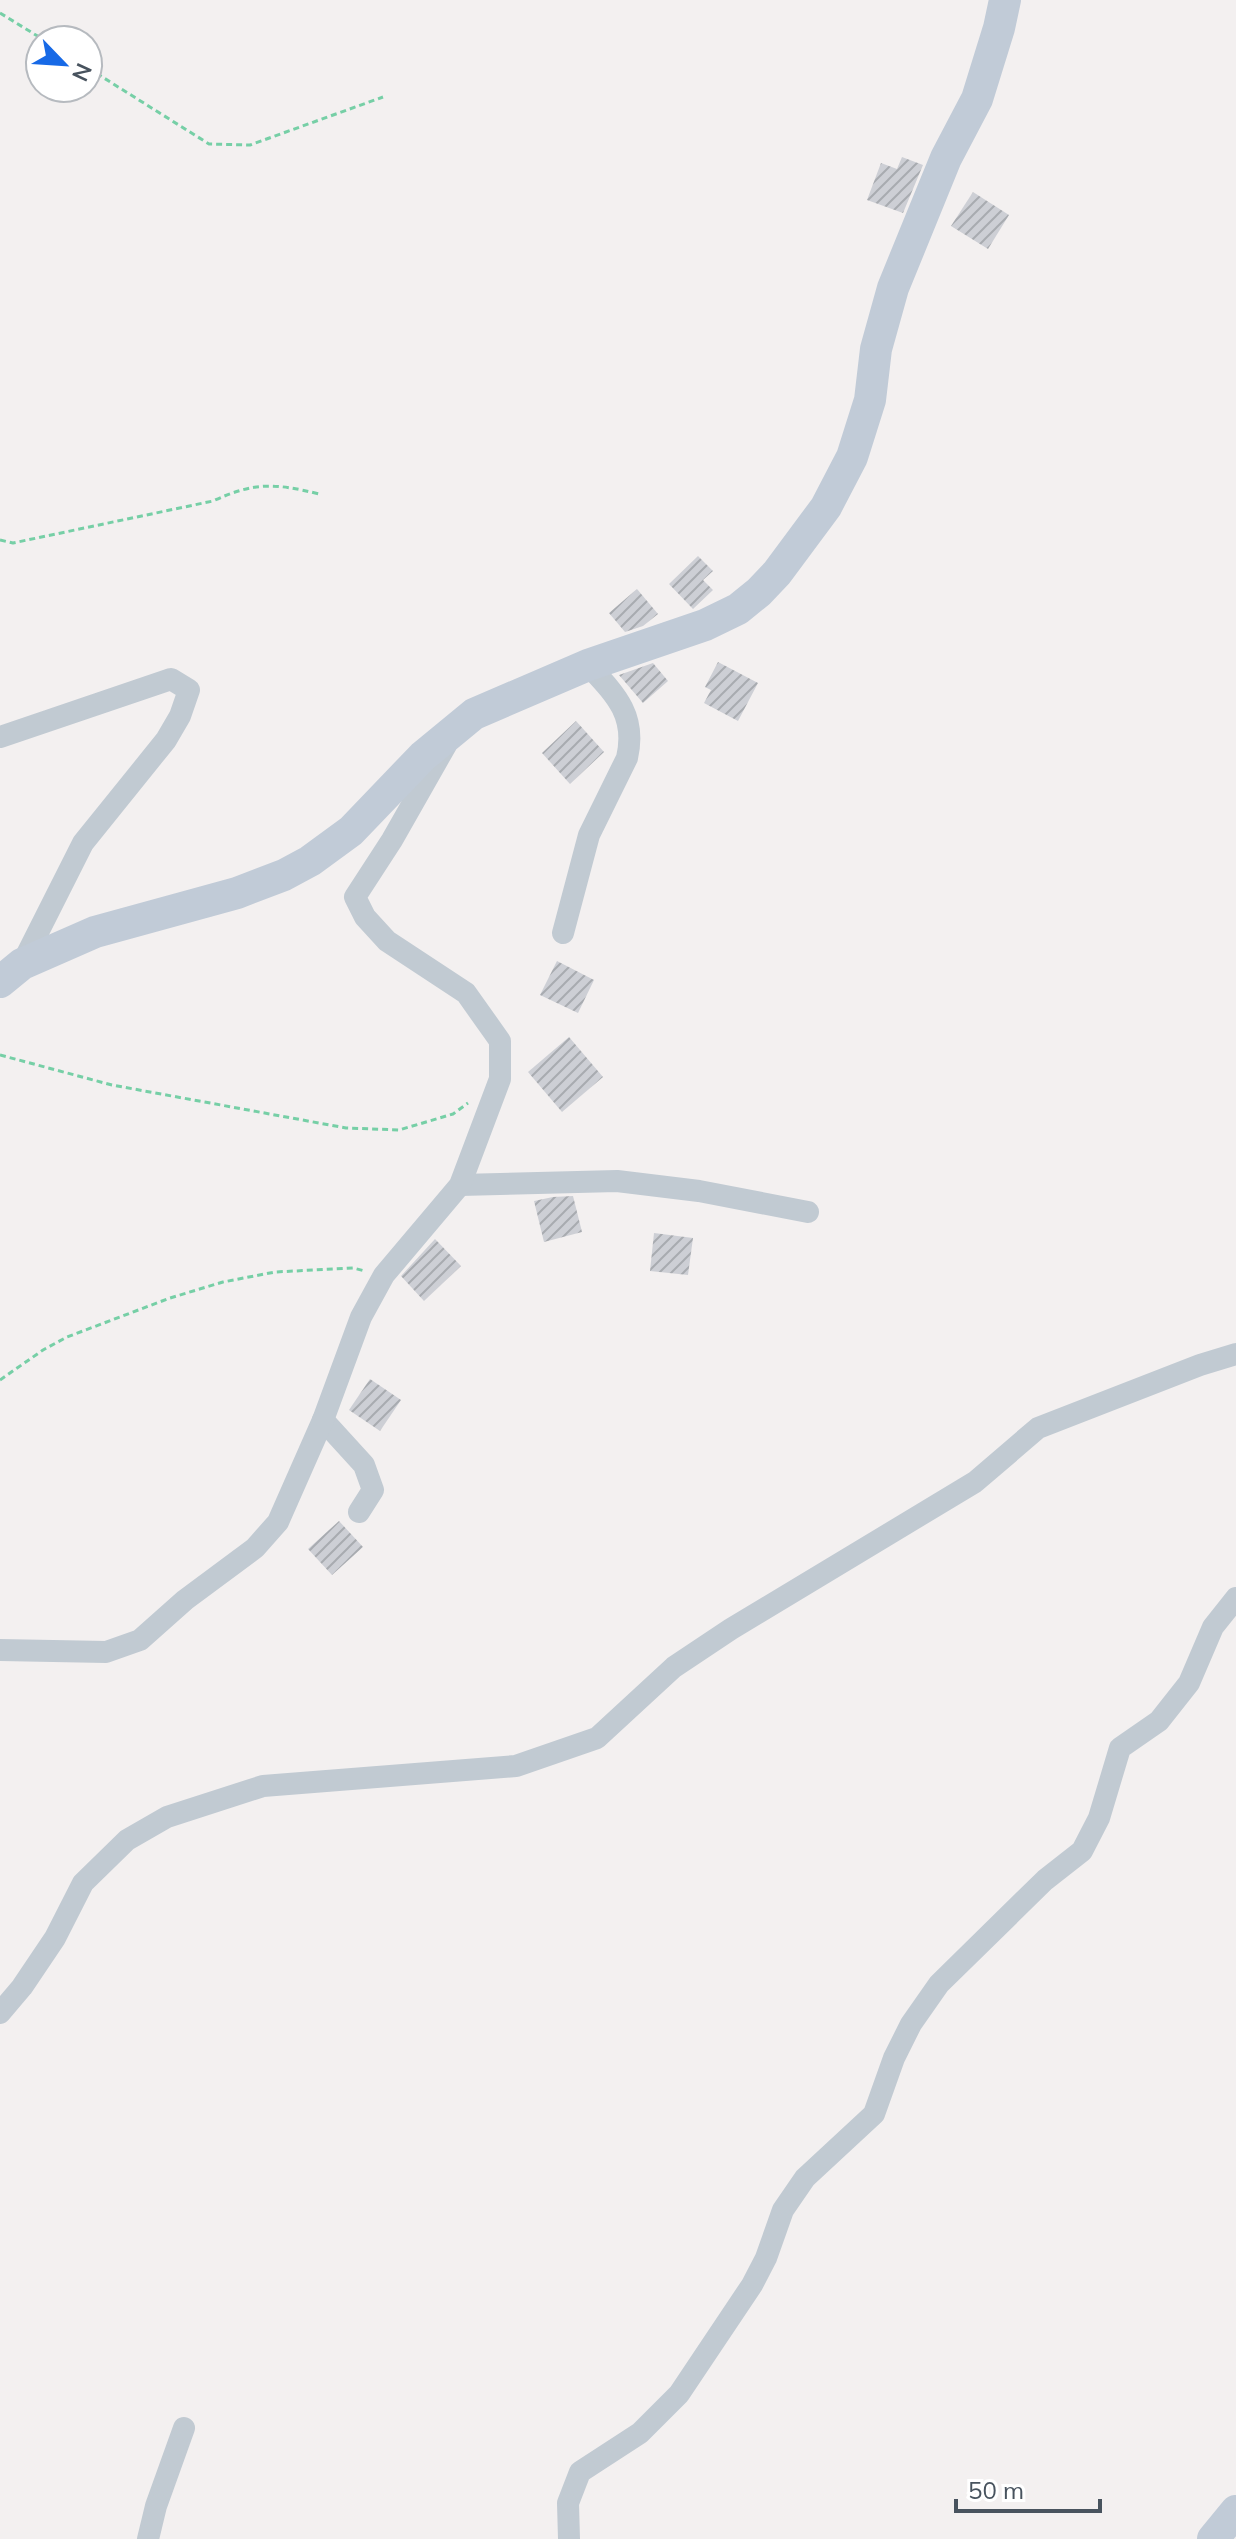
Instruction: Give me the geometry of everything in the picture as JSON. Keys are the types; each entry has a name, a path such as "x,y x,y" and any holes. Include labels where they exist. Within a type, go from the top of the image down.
{"street":[{"path":"11,973 95,932 237,893 284,875 351,831 423,756 474,714 588,665 705,625 738,609 777,573 826,507 852,457 870,400 876,349 893,288 946,158 977,99 1005,0"},
{"path":"563,933 589,835 627,758 629,745 630,732 622,707 614,692 588,665"},
{"path":"0,737 171,679 189,690 180,716 166,740 83,843 11,973"},
{"path":"0,1650 106,1652 140,1640 185,1600 255,1548 278,1522 323,1420 361,1317 384,1275 460,1185 500,1079 500,1041 466,993 387,941 365,917 355,897 392,840 452,734"},
{"path":"460,1185 617,1181 699,1191 808,1212"},
{"path":"0,2013 55,1938 83,1883 127,1840 167,1817 263,1786 516,1766 597,1738 674,1667 731,1629 975,1482 1038,1428 1236,1354"},
{"path":"323,1420 364,1465 373,1490 359,1512"},
{"path":"569,2539 568,2503 580,2472 640,2433 679,2394 752,2285 766,2258 783,2210 805,2178 874,2114 894,2058 911,2024 939,1984 1045,1880 1082,1851 1099,1818 1120,1748 1159,1721 1189,1683 1213,1627 1236,1598"},
{"path":"148,2539 156,2506 184,2428"},
{"path":"1213,2539 1236,2511"}],"path":[{"path":"0,13 24,28"},
{"path":"104,78 209,144 250,145 383,97"},
{"path":"0,540 13,543 213,501 240,488 267,485 293,487 319,494"},
{"path":"0,1055 112,1085 294,1120 373,1131 399,1130 453,1114 500,1079"},
{"path":"0,1380 67,1337 170,1298 223,1282 275,1272 353,1268 384,1275"}],"building":[{"path":"902,157 923,165 903,213 867,200 881,163 897,169"},
{"path":"973,192 1009,215 988,249 951,226"},
{"path":"698,556 713,571 703,580 713,590 693,609 669,584"},
{"path":"637,589 658,614 643,626 625,632 609,613"},
{"path":"718,662 758,683 738,721 704,703 711,690 705,687"},
{"path":"653,663 668,681 643,703 619,675"},
{"path":"576,721 604,752 570,784 542,753"},
{"path":"557,961 594,980 578,1013 540,995"},
{"path":"569,1037 603,1077 562,1112 528,1072"},
{"path":"573,1196 582,1232 544,1242 534,1201"},
{"path":"654,1233 693,1238 688,1275 650,1271"},
{"path":"435,1239 461,1266 424,1301 401,1276"},
{"path":"370,1379 401,1400 380,1431 349,1410"},
{"path":"339,1521 363,1547 332,1575 308,1549"}]}
